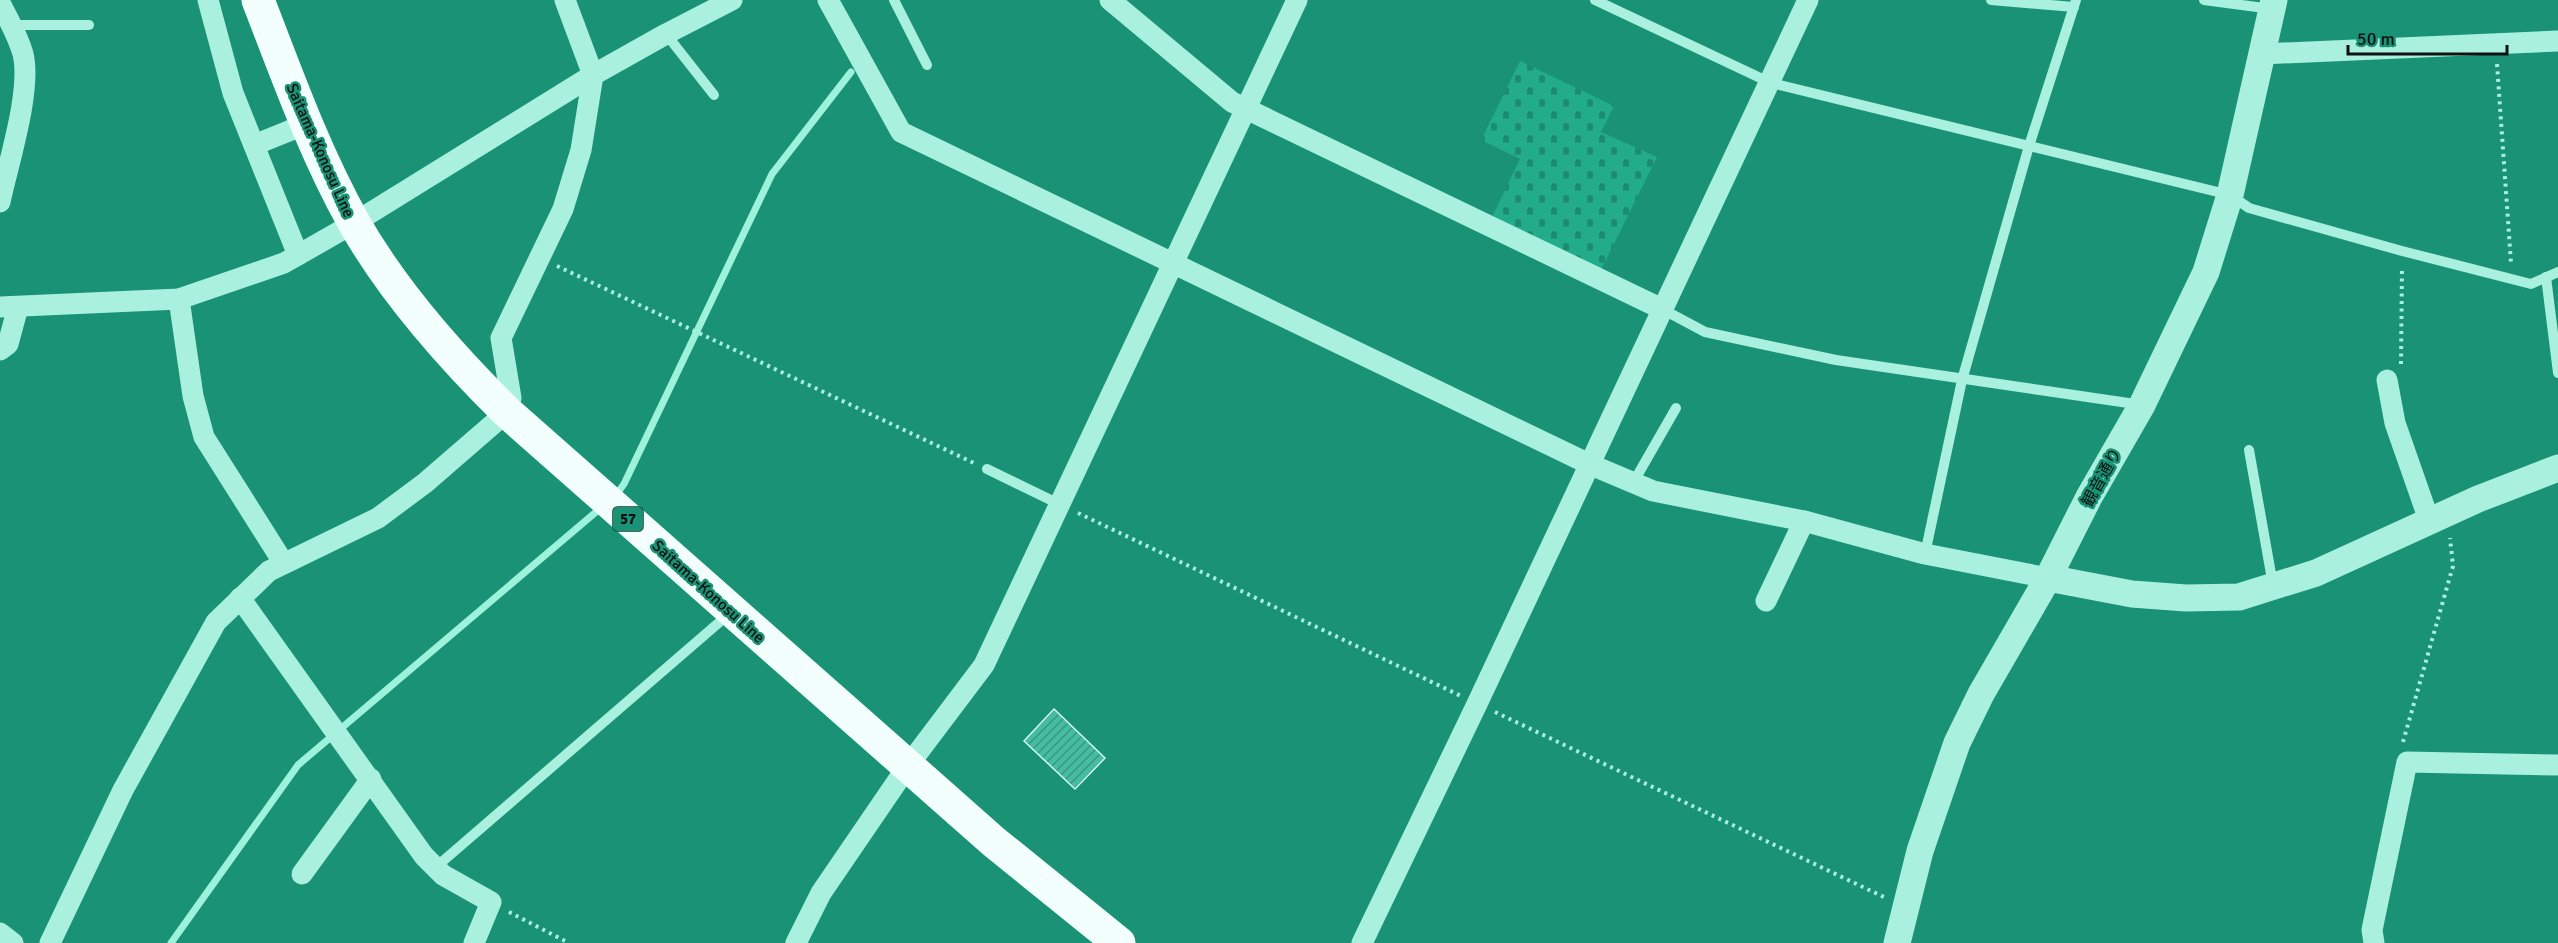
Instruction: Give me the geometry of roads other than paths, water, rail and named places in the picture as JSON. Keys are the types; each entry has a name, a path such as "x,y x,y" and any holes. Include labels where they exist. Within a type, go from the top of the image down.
{"main road":[{"name":"Saitama-Konosu Line","path":"258,0 306,124 354,223 396,286 465,370 507,412 907,767 994,842 1119,943"}],"street":[{"path":"208,0 233,93 298,255"},
{"path":"50,943 128,780 216,622 269,571 283,562 378,518 425,483 507,412 511,398 501,338 563,209 581,150 594,75 565,0"},
{"path":"0,350 8,344 9,307 179,298 284,263 354,223 594,75 666,33 732,0"},
{"path":"828,0 901,132 1590,464 1653,492 1804,521 1925,554 2132,594 2186,598 2239,597 2316,573 2430,523 2478,499 2558,468"},
{"path":"1110,0 1232,102 1662,309"},
{"path":"796,943 821,893 907,767 984,665 1297,0"},
{"path":"1362,943 1808,0"},
{"path":"0,3 12,25 23,56 23,93 0,202"},
{"name":"観音通り","path":"1897,943 1935,801 1957,744 1981,694 2048,578 2089,497 2142,405 2206,272 2230,195 2273,4"},
{"path":"2261,54 2558,40"},
{"path":"254,145 306,124"},
{"path":"179,298 193,396 204,437 283,562"},
{"path":"2387,380 2395,423 2430,523"},
{"path":"1766,601 1804,521"},
{"path":"240,598 424,856 466,890 491,902 474,943"},
{"path":"2374,943 2372,930 2407,762 2558,765"},
{"path":"302,874 371,779"},
{"path":"0,933 13,943"}],"lane":[{"path":"894,0 927,65"},
{"path":"1595,0 1771,82 2230,195 2248,208 2531,284 2558,272"},
{"path":"1925,554 1962,380 2029,146 2075,3 1991,0"},
{"path":"2204,0 2273,4"},
{"path":"12,25 89,25"},
{"path":"666,33 714,95"},
{"path":"2546,277 2558,373"},
{"path":"1662,309 1705,332 1836,360 2142,405"},
{"path":"1633,483 1676,408"},
{"path":"2249,450 2273,587"},
{"path":"987,469 1059,504"},
{"path":"436,867 732,611"}],"waterway":[{"path":"616,495 624,484 772,174 851,72"},
{"path":"171,943 298,765 603,506"}]}
